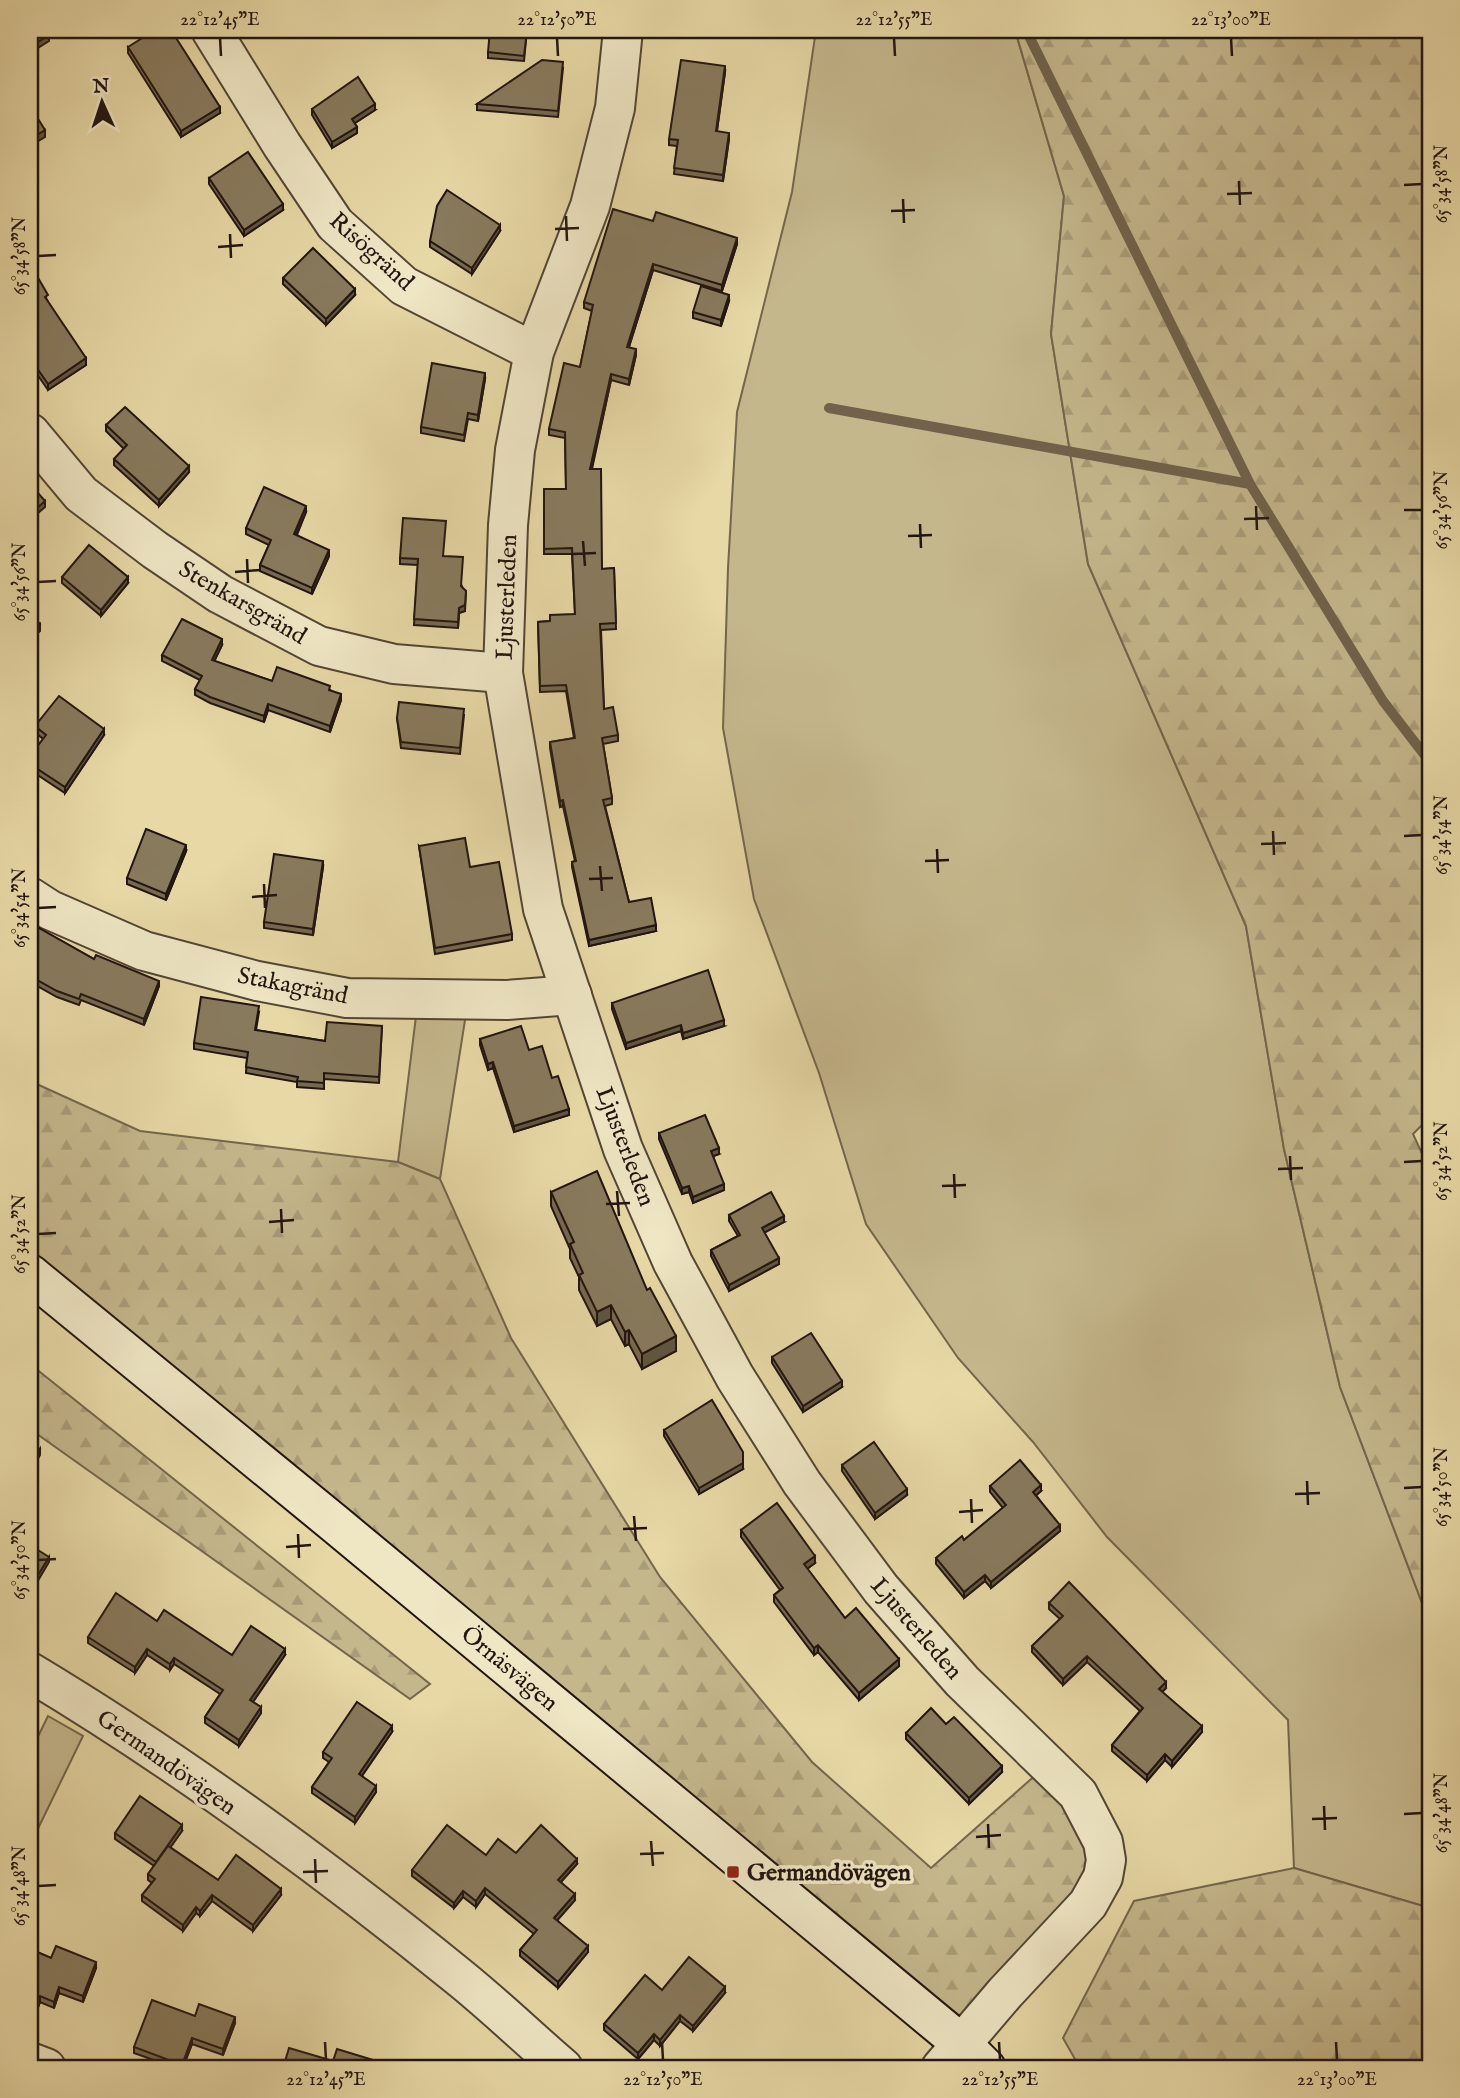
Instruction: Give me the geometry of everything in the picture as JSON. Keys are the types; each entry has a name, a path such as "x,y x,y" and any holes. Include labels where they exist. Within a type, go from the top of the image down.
{"street":[{"name":"Risögränd","path":"211,30 282,145 335,224 404,285 534,352"},
{"name":"Ljusterleden","path":"624,30 615,108 590,206 534,352 515,450 508,525 503,673 543,909 623,1149 673,1263 742,1389 802,1483 881,1589 961,1681 1078,1794 1103,1842 1106,1860 1103,1877 1088,1904 1005,1993 963,2060"},
{"name":"Stenkarsgränd","path":"30,433 81,494 155,550 220,594 319,646 394,664 503,673"},
{"name":"Stakagränd","path":"30,897 50,910 144,951 257,981 347,998 507,1000 572,995"},
{"name":"Örnäsvägen","path":"30,1274 421,1594 963,2060"},
{"name":"Germandövägen","path":"30,1672 114,1723 295,1851 460,1978 563,2068"},
{"path":"30,2062 46,2068"}],"green space":[{"path":"816,30 1015,30 1064,196 1051,334 1088,564 1246,926 1284,1149 1340,1387 1430,1624 1430,1908 1294,1868 1288,1720 1107,1537 1033,1442 958,1358 866,1224 819,1073 754,899 723,728 737,412 792,192"},
{"path":"1015,30 1430,30 1430,1117 1413,1134 1430,1171 1430,1624 1340,1387 1284,1149 1246,926 1088,564 1051,334 1064,196"},
{"path":"418,1000 468,1001 440,1179 398,1162"},
{"path":"30,1081 140,1131 398,1162 440,1179 511,1338 660,1577 812,1762 931,1868 1048,1764 1107,1859 962,2042 30,1273"},
{"path":"30,1364 430,1684 410,1699 30,1429"},
{"path":"48,1716 83,1736 30,1845 30,1753"},
{"path":"1294,1868 1430,1908 1430,2068 1080,2068 1063,2038 1134,1901"}],"building":[{"path":"30,30 46,30 49,35 30,47"},
{"path":"155,30 171,30 220,107 181,131 128,47"},
{"path":"490,30 527,30 524,56 488,52"},
{"path":"542,60 563,62 558,111 477,104"},
{"path":"681,60 725,66 716,131 729,133 723,175 674,168 678,140 669,139"},
{"path":"358,77 375,104 352,119 357,127 332,142 312,109"},
{"path":"30,106 45,130 30,139"},
{"path":"248,152 283,204 244,230 209,178"},
{"path":"447,190 500,225 472,268 430,241 437,206"},
{"path":"613,209 653,221 656,212 737,238 722,285 653,264 627,347 636,349 629,379 611,374 590,469 601,469 602,569 614,568 616,623 600,624 604,709 613,707 618,735 602,738 612,798 603,800 629,902 651,898 656,925 589,940 572,862 576,861 563,800 560,801 550,742 575,738 566,685 540,686 538,622 550,621 550,615 575,614 572,548 544,549 544,489 566,489 565,432 549,429 564,363 580,367 593,305 584,302"},
{"path":"313,248 355,289 326,319 283,278"},
{"path":"30,264 48,295 45,297 86,358 48,384 30,358"},
{"path":"701,286 729,295 721,320 693,312"},
{"path":"432,363 485,373 478,415 468,413 464,435 421,427"},
{"path":"125,407 189,466 159,500 114,459 127,445 106,425"},
{"path":"30,484 45,501 30,514"},
{"path":"264,487 306,506 294,534 329,550 312,588 260,565 271,540 246,528"},
{"path":"403,518 446,521 443,556 463,557 461,586 466,591 465,605 459,608 458,622 414,619 418,559 400,558"},
{"path":"89,545 128,577 101,610 62,577"},
{"path":"30,613 40,624 30,633"},
{"path":"182,619 222,639 212,660 272,681 277,667 330,686 329,690 341,694 330,726 268,704 264,716 195,689 202,676 162,655"},
{"path":"59,696 104,729 65,787 30,764 30,756 46,735 35,726"},
{"path":"399,702 464,709 460,748 401,742 397,718"},
{"path":"146,829 186,845 166,894 127,878"},
{"path":"465,838 470,867 499,862 512,934 435,948 419,846"},
{"path":"274,854 323,861 313,929 264,922"},
{"path":"30,923 94,959 96,955 159,981 144,1019 81,994 79,999 57,991 30,976"},
{"path":"708,970 724,1020 683,1033 681,1025 626,1043 612,1003"},
{"path":"201,997 259,1006 255,1030 325,1041 327,1022 382,1026 379,1077 324,1073 324,1083 297,1081 298,1077 246,1067 248,1052 194,1043"},
{"path":"521,1026 529,1050 542,1046 552,1078 558,1076 569,1109 514,1126 493,1062 488,1064 480,1039"},
{"path":"705,1115 719,1148 711,1151 724,1184 693,1197 689,1186 682,1188 659,1133"},
{"path":"597,1171 647,1290 650,1288 676,1336 642,1354 629,1330 625,1332 611,1305 597,1312 579,1275 583,1273 570,1244 574,1242 551,1192"},
{"path":"771,1192 784,1216 762,1228 779,1258 729,1285 711,1250 740,1235 729,1215"},
{"path":"811,1333 842,1381 803,1406 772,1357"},
{"path":"712,1400 743,1452 743,1463 699,1488 664,1430"},
{"path":"874,1442 907,1489 875,1513 842,1465"},
{"path":"30,1443 40,1449 30,1467"},
{"path":"1020,1460 1041,1485 1033,1492 1060,1525 991,1582 985,1575 964,1592 936,1558 962,1536 964,1540 1006,1505 990,1486"},
{"path":"777,1503 815,1556 804,1564 845,1618 856,1608 899,1659 859,1693 818,1645 814,1648 774,1595 783,1588 741,1530"},
{"path":"30,1545 49,1557 30,1588"},
{"path":"1069,1582 1166,1682 1159,1689 1202,1726 1172,1761 1165,1754 1147,1775 1112,1745 1143,1708 1087,1656 1063,1679 1032,1646 1063,1616 1049,1603"},
{"path":"116,1593 157,1621 164,1610 232,1655 251,1626 285,1649 250,1700 261,1707 239,1740 205,1717 223,1690 174,1658 170,1664 147,1649 135,1667 88,1637"},
{"path":"357,1702 392,1726 359,1774 376,1786 355,1817 312,1787 332,1758 323,1752"},
{"path":"931,1708 946,1724 954,1717 1002,1766 969,1798 906,1733"},
{"path":"140,1796 182,1825 156,1862 115,1833"},
{"path":"447,1825 486,1855 498,1839 516,1853 541,1825 577,1859 558,1880 575,1894 554,1918 588,1946 558,1982 520,1950 537,1930 485,1888 476,1901 463,1891 454,1903 412,1870"},
{"path":"168,1846 218,1880 236,1855 281,1889 253,1925 212,1895 200,1911 196,1907 183,1925 142,1895 155,1879 148,1874"},
{"path":"56,1946 96,1962 83,1996 59,1987 54,2002 40,1996 34,2012 30,2010 30,1949 51,1958"},
{"path":"689,1957 725,1987 693,2026 680,2015 660,2040 654,2034 638,2053 604,2024 645,1975 662,1990"},
{"path":"152,2000 195,2016 199,2004 235,2017 223,2049 192,2038 182,2065 134,2047"},
{"path":"289,2048 333,2061 337,2049 373,2060 371,2068 283,2068"}],"waterway":[{"path":"1026,30 1250,484 1383,701 1430,762"},
{"path":"829,408 1250,484"}],"place":[{"name":"Germandövägen","path":"733,1872"}]}
